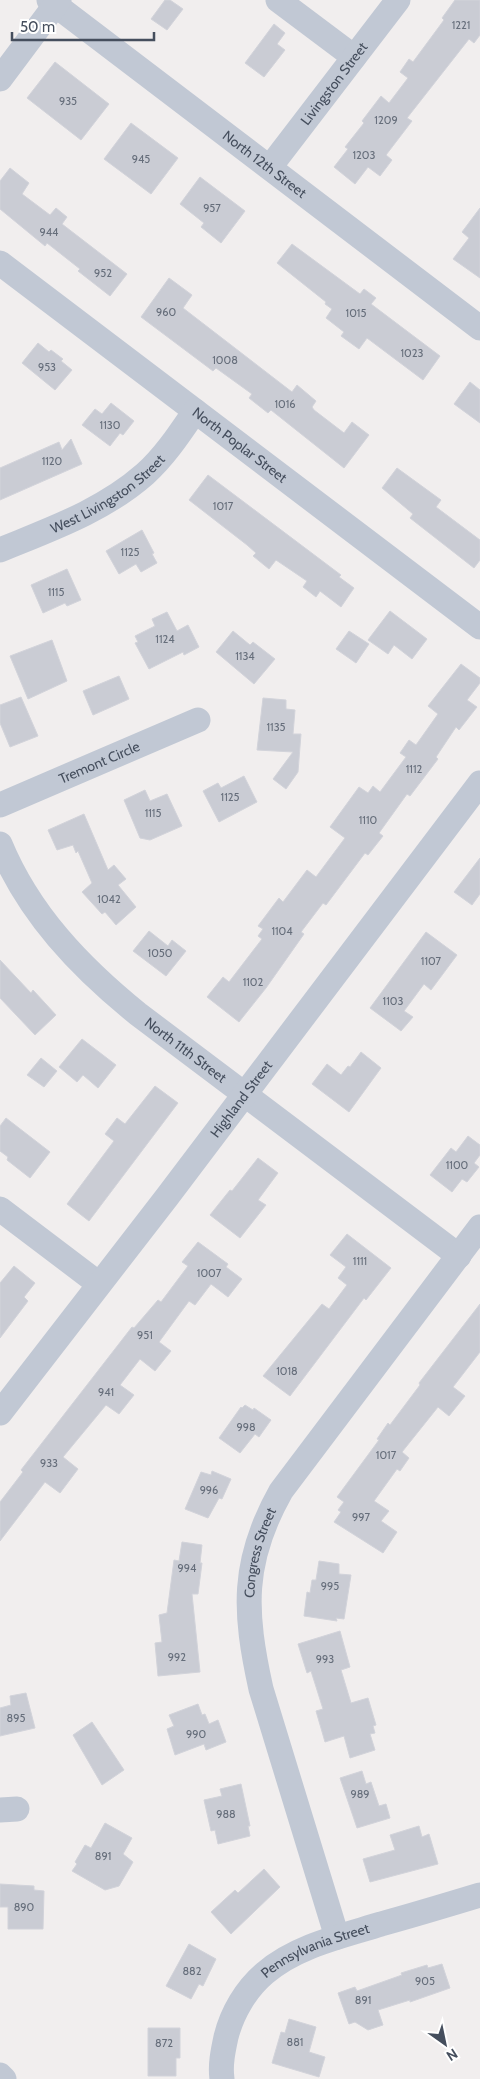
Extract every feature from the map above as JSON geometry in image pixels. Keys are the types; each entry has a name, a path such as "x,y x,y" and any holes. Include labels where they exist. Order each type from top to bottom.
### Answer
{"street":[{"path":"278,0 354,57"},
{"name":"Livingston Street","path":"270,167 398,0"},
{"path":"0,79 55,2"},
{"name":"North 12th Street","path":"55,2 480,328"},
{"name":"North Poplar Street","path":"0,263 480,627"},
{"name":"West Livingston Street","path":"0,550 87,513 118,495 145,473 170,448 196,411"},
{"name":"Tremont Circle","path":"0,805 198,720"},
{"name":"Highland Street","path":"0,1413 244,1095 480,782"},
{"name":"North 11th Street","path":"0,844 24,892 48,927 69,952 109,990 244,1095 459,1256"},
{"path":"0,1209 99,1284"},
{"name":"Congress Street","path":"337,1937 261,1689 250,1623 249,1578 256,1545 268,1514 281,1491 480,1227"},
{"name":"Pennsylvania Street","path":"222,2079 222,2052 229,2026 240,2002 266,1972 293,1955 337,1937 480,1895"},
{"path":"0,2075 4,2079"}],"building":[{"path":"165,0 170,0 183,9 167,30 151,19"},
{"path":"455,0 480,0 480,35 474,43 469,39 407,118 412,121 386,155 392,160 380,176 368,167 355,184 334,167 348,149 345,147 364,123 362,121 381,96 389,103 408,78 400,72 409,59 413,62 444,20 442,18"},
{"path":"274,24 285,33 277,44 285,50 264,77 245,63"},
{"path":"55,62 109,104 81,140 27,98"},
{"path":"131,123 178,158 151,194 104,159"},
{"path":"10,168 29,183 22,194 50,215 56,208 67,217 62,224 127,274 110,296 78,271 80,269 47,243 45,246 0,209 0,181"},
{"path":"200,177 245,211 221,243 201,227 204,223 180,204"},
{"path":"480,208 480,278 453,259 469,238 462,232"},
{"path":"292,244 360,294 364,289 376,298 371,304 440,356 423,380 367,338 359,349 341,336 344,332 326,318 332,309 325,304 326,302 277,263"},
{"path":"169,278 192,295 183,308 292,392 297,385 316,401 312,407 314,410 344,433 352,422 369,435 344,468 271,410 268,413 249,398 252,394 216,368 213,371 141,317"},
{"path":"38,343 49,352 51,350 63,359 61,361 72,370 55,390 22,363"},
{"path":"470,382 480,390 480,423 454,404"},
{"path":"111,403 134,421 123,435 120,433 110,446 82,425 95,409 102,414"},
{"path":"71,439 82,464 0,500 0,468 59,442 62,450"},
{"path":"397,468 441,500 436,507 480,540 480,560 474,568 410,518 413,514 382,488"},
{"path":"208,475 341,575 339,577 354,588 341,607 320,591 316,597 303,587 307,581 276,560 269,569 253,556 256,553 247,545 189,500"},
{"path":"142,530 157,563 141,572 136,564 119,574 106,551"},
{"path":"67,569 81,600 67,606 65,603 43,613 31,585"},
{"path":"390,611 427,639 412,659 394,645 388,654 368,640"},
{"path":"167,612 177,631 188,625 199,647 184,655 183,652 149,669 135,643 138,642 135,636 155,626 152,619"},
{"path":"233,631 250,645 253,642 275,659 254,684 216,652"},
{"path":"349,631 369,644 356,663 336,649"},
{"path":"52,640 67,681 28,699 10,656"},
{"path":"461,664 480,678 480,683 467,700 477,707 459,730 456,727 436,757 438,759 410,796 407,794 379,833 383,836 368,855 365,853 326,905 323,903 301,932 304,934 266,988 239,1022 207,997 223,977 229,982 262,939 258,936 263,929 258,926 279,898 283,902 307,870 316,877 345,838 330,827 359,787 368,793 373,786 380,792 406,757 400,753 409,740 416,745 438,714 428,706"},
{"path":"119,676 129,699 93,715 83,691"},
{"path":"21,697 38,736 10,747 0,723 0,705"},
{"path":"263,698 286,700 286,709 295,710 293,734 301,734 298,772 286,789 273,779 293,752 257,750"},
{"path":"244,776 257,802 219,822 203,791 218,783 221,788"},
{"path":"145,790 150,801 167,794 182,826 150,840 140,838 124,800"},
{"path":"84,814 108,870 114,865 126,879 118,885 136,907 116,925 105,912 102,914 82,892 92,883 78,851 76,853 73,845 57,850 48,830"},
{"path":"480,858 480,894 472,905 454,892"},
{"path":"149,931 168,946 172,940 186,951 166,976 133,951"},
{"path":"426,932 457,955 431,990 424,984 404,1011 413,1017 401,1031 370,1008"},
{"path":"0,960 31,993 33,990 56,1015 35,1035 0,998"},
{"path":"82,1039 116,1065 98,1088 83,1075 77,1082 59,1067"},
{"path":"361,1052 381,1068 349,1112 312,1084 327,1064 341,1075 348,1066 350,1067"},
{"path":"41,1058 57,1071 44,1087 27,1075"},
{"path":"155,1086 178,1103 89,1221 67,1204 114,1141 105,1134 117,1118 125,1124"},
{"path":"6,1118 50,1152 30,1178 7,1160 8,1157 0,1151 0,1126"},
{"path":"468,1136 480,1145 480,1155 474,1163 479,1167 467,1182 462,1179 452,1192 430,1175 451,1148 456,1152"},
{"path":"258,1158 278,1173 258,1200 266,1205 240,1238 210,1215"},
{"path":"347,1234 391,1268 366,1300 364,1298 290,1396 263,1376 322,1304 329,1309 347,1285 338,1278 346,1267 330,1255"},
{"path":"198,1242 228,1264 226,1267 242,1279 228,1297 211,1284 195,1305 189,1301 159,1342 171,1351 155,1371 140,1359 120,1385 134,1395 119,1414 106,1405 63,1457 78,1469 60,1493 45,1482 0,1541 0,1502 23,1472 21,1470 132,1327 134,1328 158,1300 161,1302 188,1266 182,1262"},
{"path":"14,1266 35,1283 24,1297 28,1301 0,1338 0,1283"},
{"path":"480,1304 480,1352 453,1387 465,1396 449,1416 438,1407 402,1452 409,1458 400,1471 397,1469 374,1501 389,1511 381,1521 397,1532 383,1553 334,1522 341,1512 338,1510 344,1502 337,1497 379,1440 377,1439 388,1423 390,1425 420,1385 419,1383"},
{"path":"245,1405 253,1410 254,1408 271,1420 259,1437 255,1434 240,1453 219,1438 241,1407"},
{"path":"212,1471 231,1479 222,1499 219,1498 208,1518 185,1509 201,1472 211,1475"},
{"path":"182,1542 202,1545 198,1594 192,1594 200,1672 158,1676 155,1643 162,1642 159,1615 167,1613 174,1560 179,1561"},
{"path":"319,1561 339,1564 339,1574 351,1575 344,1619 336,1618 337,1621 304,1616 307,1592 310,1593 312,1580 316,1580"},
{"path":"340,1631 350,1667 341,1670 351,1703 368,1698 376,1725 373,1726 375,1733 370,1734 375,1750 350,1758 344,1736 325,1742 316,1711 323,1709 311,1671 307,1673 298,1644"},
{"path":"26,1693 35,1728 0,1736 0,1708 11,1705 10,1696"},
{"path":"198,1704 202,1715 205,1714 209,1724 218,1720 226,1742 206,1750 204,1744 175,1755 167,1729 174,1726 169,1715"},
{"path":"92,1722 124,1770 102,1785 73,1735"},
{"path":"362,1771 366,1784 371,1782 379,1806 386,1804 390,1818 357,1828 340,1778"},
{"path":"241,1784 250,1826 248,1826 250,1836 218,1844 215,1830 211,1831 204,1800 222,1796 220,1789"},
{"path":"105,1823 132,1838 123,1854 133,1862 119,1886 105,1890 72,1871 85,1845 91,1848"},
{"path":"419,1826 422,1837 429,1834 438,1864 370,1882 363,1859 395,1850 390,1835"},
{"path":"264,1869 280,1887 231,1934 211,1912 235,1890 238,1893"},
{"path":"0,1884 34,1886 34,1890 44,1891 43,1929 8,1929 8,1907 0,1907"},
{"path":"189,1944 216,1959 203,1986 199,1984 191,1999 166,1986"},
{"path":"442,1964 450,1988 410,2002 410,2000 378,2010 383,2025 368,2030 355,2022 349,2024 338,1993 355,1987 357,1991 402,1975 401,1973 427,1965 428,1968"},
{"path":"289,2019 316,2027 309,2052 325,2057 319,2077 272,2063 281,2032 285,2033"},
{"path":"148,2028 180,2028 180,2058 176,2058 176,2076 148,2076"}]}
